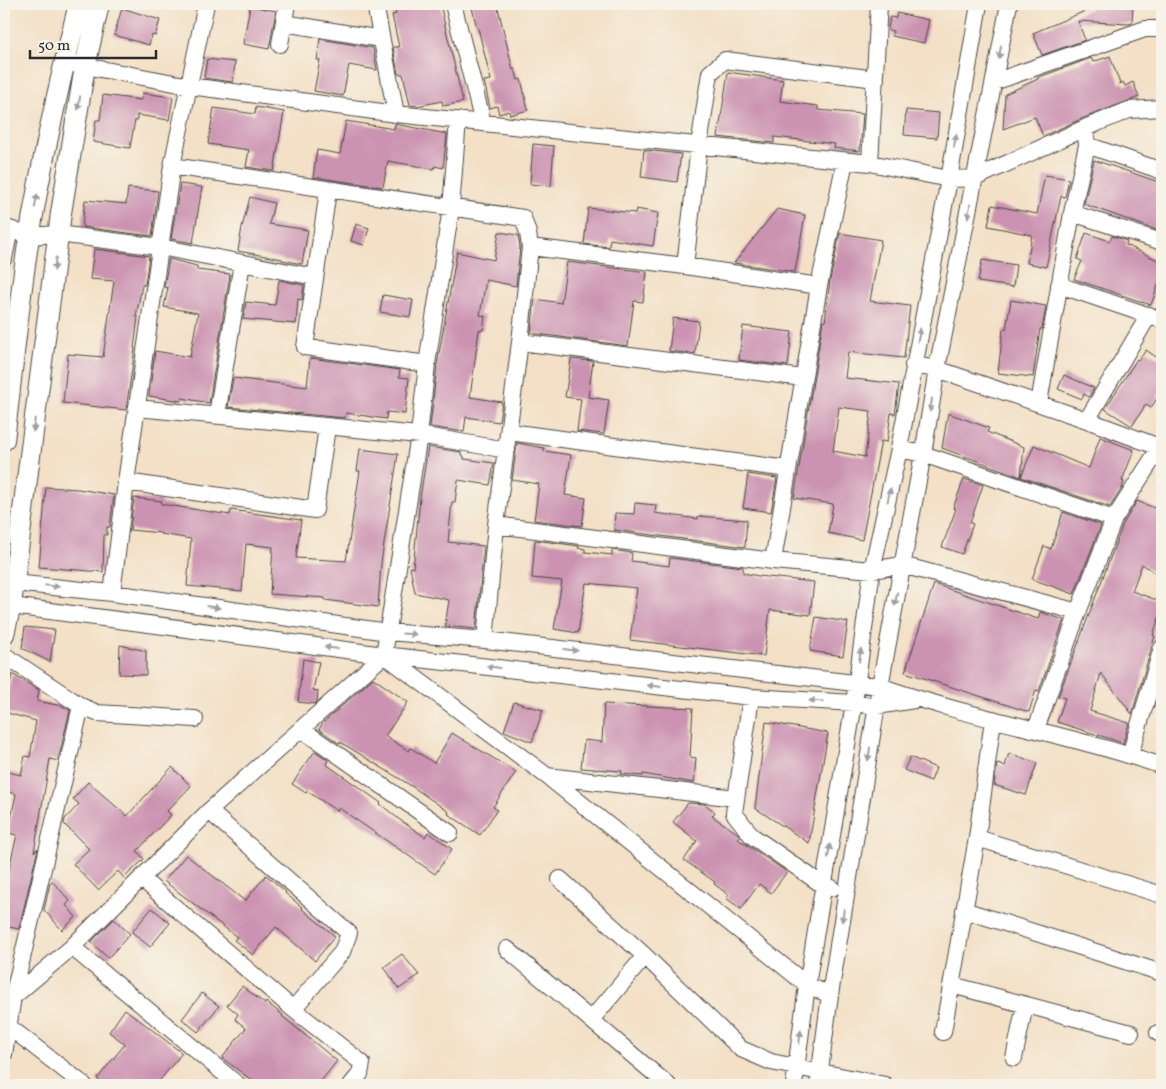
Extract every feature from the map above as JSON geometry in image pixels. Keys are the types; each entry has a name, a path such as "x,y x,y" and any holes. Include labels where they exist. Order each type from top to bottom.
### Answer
{"street":[{"path":"4,440 29,236 64,62 79,4"},
{"path":"4,634 9,582 58,234 85,66 99,4"},
{"path":"112,593 136,408 172,166 206,4"},
{"path":"280,44 286,4"},
{"path":"375,4 396,114"},
{"path":"453,4 483,123"},
{"path":"870,164 879,4"},
{"path":"794,1085 807,986 854,703 872,570 899,449 979,4"},
{"path":"819,1079 830,995 880,686 937,369 1009,4"},
{"path":"284,23 381,39"},
{"path":"994,82 1145,29 1162,29"},
{"path":"685,266 699,146 710,73 725,60 876,79"},
{"path":"64,62 190,86 396,114 845,160 949,179 975,178 1084,128 1129,110 1162,108"},
{"path":"13,997 72,947 209,811 384,655 419,435 427,364 451,208 458,120"},
{"path":"1039,403 1072,213 1087,145 1084,128"},
{"path":"1087,145 1162,171"},
{"path":"773,561 819,286 845,160"},
{"path":"172,166 523,218 530,247 507,450 496,526 485,640"},
{"path":"328,190 305,347 427,364"},
{"path":"1072,213 1162,242"},
{"path":"4,258 7,228 29,236 58,234 160,247 315,277"},
{"path":"530,247 685,266 819,286"},
{"path":"217,415 242,263"},
{"path":"1059,285 1156,318 1087,420"},
{"path":"520,342 803,378"},
{"path":"913,365 937,369 1161,445 1114,519 1036,729"},
{"path":"136,408 419,435 507,450"},
{"path":"126,482 315,510 327,427"},
{"path":"509,432 788,469"},
{"path":"899,449 923,454 1114,519"},
{"path":"496,526 773,561 872,570 902,565 1078,612"},
{"path":"9,582 112,593 388,632 485,640 880,686 916,699 1036,729 1130,755 1162,766"},
{"path":"7,605 384,655 751,697 877,706 916,699"},
{"path":"4,655 81,706 97,712 113,715 195,720"},
{"path":"384,655 547,776 807,986 830,995"},
{"path":"1130,755 1161,655"},
{"path":"751,697 734,813 752,836 824,886 847,891"},
{"path":"4,1054 7,1020 81,706"},
{"path":"943,1032 977,838 992,719"},
{"path":"300,729 450,833"},
{"path":"547,776 736,798"},
{"path":"209,811 349,933 342,952 293,1009"},
{"path":"977,838 1162,895"},
{"path":"142,879 293,1009 362,1063 360,1074 351,1085"},
{"path":"560,880 645,956 741,1049 771,1062 796,1068 819,1079 885,1085"},
{"path":"964,910 1162,973"},
{"path":"72,947 238,1085"},
{"path":"507,949 668,1085"},
{"path":"591,1020 645,956"},
{"path":"952,985 1131,1033"},
{"path":"1014,1058 1025,1005"},
{"path":"7,1020 84,1085"}],"building":[{"path":"394,4 440,4 463,102 443,106 442,101 418,106 410,105 403,74 398,74 393,47 399,47 392,15 396,14"},
{"path":"471,4 497,4 513,70 515,69 518,80 521,79 528,110 510,115 509,111 499,114 497,106 490,108 484,81 491,80"},
{"path":"1102,4 1133,4 1132,23 1078,21 1085,40 1042,55 1033,33"},
{"path":"250,6 276,11 269,49 243,44"},
{"path":"122,8 160,20 155,36 152,35 149,45 114,35"},
{"path":"897,13 929,20 924,43 892,36 893,31 888,30 890,17 896,18"},
{"path":"320,39 373,48 377,70 349,65 343,96 314,91 320,60 317,60"},
{"path":"1110,56 1120,84 1123,82 1125,86 1133,82 1139,97 1043,136 1035,117 1003,129 1005,94 1037,78 1091,58 1093,62"},
{"path":"207,59 235,62 233,82 204,78"},
{"path":"728,72 783,80 780,101 818,106 818,110 863,114 860,151 834,148 835,144 774,137 774,143 718,137"},
{"path":"142,93 173,97 169,120 137,115 130,148 93,142 96,120 100,120 103,95 141,100"},
{"path":"256,107 284,112 274,171 246,167 249,150 208,144 214,108 255,114"},
{"path":"906,110 939,113 937,138 904,135"},
{"path":"346,121 394,129 395,124 447,134 443,168 435,166 434,169 388,161 383,187 313,177 317,150 340,154"},
{"path":"533,144 554,146 551,186 530,184"},
{"path":"644,150 681,154 677,182 641,177"},
{"path":"1094,160 1162,183 1162,232 1084,204"},
{"path":"1045,175 1069,179 1065,197 1061,196 1046,267 1027,263 1032,235 988,226 992,205 1037,214"},
{"path":"180,184 202,187 193,243 171,239"},
{"path":"128,188 158,191 152,236 82,227 85,200 126,204"},
{"path":"250,197 274,203 269,224 308,230 302,264 238,251"},
{"path":"588,208 635,213 636,209 658,213 653,246 610,239 609,247 584,244"},
{"path":"777,209 805,215 795,272 734,263"},
{"path":"356,224 369,228 364,245 351,241"},
{"path":"499,232 518,235 520,247 516,286 486,280 480,315 485,316 483,330 479,330 470,397 502,402 499,422 466,417 464,432 430,427 437,365 457,252 494,260"},
{"path":"840,233 881,240 870,301 910,306 904,358 848,352 845,378 899,384 895,414 891,413 887,442 881,441 862,540 828,533 833,504 794,498 823,321 825,322 830,280","holes":["839,407 871,411 865,457 833,451"]},
{"path":"1086,233 1110,241 1112,236 1127,241 1126,245 1162,262 1162,274 1151,305 1074,279 1082,261 1077,259"},
{"path":"94,249 149,256 145,285 142,285 136,317 138,317 135,348 126,410 63,403 68,354 103,357 114,281 90,279"},
{"path":"169,259 197,266 197,270 230,274 209,403 182,398 181,401 149,396 155,351 190,357 198,313 164,307 168,288 164,287"},
{"path":"982,260 1016,265 1013,287 978,282"},
{"path":"567,262 647,272 643,302 634,301 628,346 531,333 535,299 561,303"},
{"path":"279,280 304,285 302,300 298,299 296,324 243,319 246,302 275,305"},
{"path":"383,295 413,300 410,317 380,312"},
{"path":"1011,300 1046,306 1042,329 1040,329 1033,377 998,373 1003,329 1006,329"},
{"path":"673,318 699,321 695,354 669,351"},
{"path":"743,326 792,332 788,366 739,360"},
{"path":"1146,350 1162,361 1162,390 1151,408 1146,404 1132,426 1105,409 1137,359 1139,360"},
{"path":"310,358 400,370 399,377 409,378 405,414 387,412 386,419 346,413 345,418 228,407 233,378 307,387"},
{"path":"571,359 593,361 588,397 609,400 604,434 577,431 581,399 565,397"},
{"path":"1064,375 1094,388 1089,397 1084,394 1082,399 1058,389"},
{"path":"948,413 989,428 987,432 1024,447 1021,477 942,448"},
{"path":"1100,437 1134,450 1122,481 1124,482 1122,488 1110,507 1021,477 1034,445 1089,468"},
{"path":"517,443 544,448 544,451 571,455 565,495 586,498 582,526 534,520 539,484 512,480"},
{"path":"428,447 461,452 464,459 494,463 490,485 458,480 455,502 452,502 448,542 484,546 476,629 445,626 449,600 415,593 410,567 413,568 420,498"},
{"path":"360,449 398,454 381,563 378,607 325,600 325,598 270,594 273,547 246,544 242,591 187,586 191,539 161,533 130,530 134,498 162,501 161,504 230,515 231,510 301,520 296,558 346,561 360,471 357,471"},
{"path":"748,474 777,478 771,512 743,508"},
{"path":"964,479 983,485 970,523 973,524 962,554 942,547 956,509 953,508"},
{"path":"46,487 78,489 114,495 110,527 107,527 107,535 104,535 103,572 39,567"},
{"path":"1137,501 1162,511 1162,577 1142,564 1132,591 1162,602 1162,610 1153,635 1155,636 1132,714 1101,673 1090,711 1129,723 1123,743 1057,722 1065,698 1058,697 1123,524"},
{"path":"635,503 656,505 655,513 698,519 698,516 747,520 745,547 614,530 615,513 634,514"},
{"path":"1063,512 1101,525 1074,594 1032,579 1044,546 1051,549"},
{"path":"535,540 579,546 578,548 585,549 585,552 612,555 612,550 632,553 631,561 669,566 670,558 743,567 743,573 759,576 814,582 810,615 770,610 764,656 630,640 637,588 586,583 578,633 554,629 562,581 532,578"},
{"path":"934,584 1038,619 1040,612 1064,620 1039,691 1036,690 1029,712 905,672"},
{"path":"816,617 848,622 843,656 810,651"},
{"path":"25,627 55,630 50,662 22,648"},
{"path":"120,645 146,651 146,675 119,674"},
{"path":"303,659 319,662 313,690 318,691 315,704 298,702"},
{"path":"12,674 39,690 37,701 62,706 70,710 58,761 50,759 34,852 38,848 19,929 4,926 4,889 17,835 8,833 16,794 4,791 4,771 21,775 25,756 30,757 36,721 4,712"},
{"path":"373,678 408,702 385,736 409,751 411,748 434,763 452,733 516,772 493,807 497,810 480,835 448,814 449,812 413,787 340,742 340,744 319,729 323,723"},
{"path":"1162,682 1162,709 1155,707"},
{"path":"514,702 543,710 532,742 504,731"},
{"path":"604,704 693,708 690,757 696,758 694,783 643,774 643,776 621,774 622,771 581,768 584,740 602,742"},
{"path":"766,722 828,733 809,843 755,808"},
{"path":"315,751 328,760 326,764 381,803 400,820 425,837 428,832 452,849 435,874 339,808 337,811 307,791 306,793 292,784"},
{"path":"1009,753 1037,763 1026,795 994,785 997,764 1005,766"},
{"path":"910,757 936,768 931,781 904,770"},
{"path":"172,767 191,786 167,811 171,815 137,851 144,859 124,878 118,871 98,890 73,864 89,849 64,824 65,819 79,804 73,799 88,782 127,816"},
{"path":"688,803 705,804 715,812 712,816 740,836 738,839 787,872 771,893 759,884 741,909 726,898 729,895 714,884 715,882 684,860 697,841 673,822"},
{"path":"186,855 245,901 266,875 302,909 335,936 315,961 276,927 253,955 234,940 237,937 164,881"},
{"path":"52,881 70,901 66,905 76,917 62,930 44,910"},
{"path":"152,908 170,923 150,947 132,932"},
{"path":"114,919 130,934 108,958 91,942"},
{"path":"402,954 419,975 399,989 384,967"},
{"path":"242,986 283,1015 337,1061 318,1085 258,1085 222,1058 246,1028 235,1019 238,1014 227,1005"},
{"path":"202,993 219,1006 198,1032 182,1019"},
{"path":"125,1009 182,1053 156,1085 105,1085 97,1079 125,1044 109,1032"}]}
